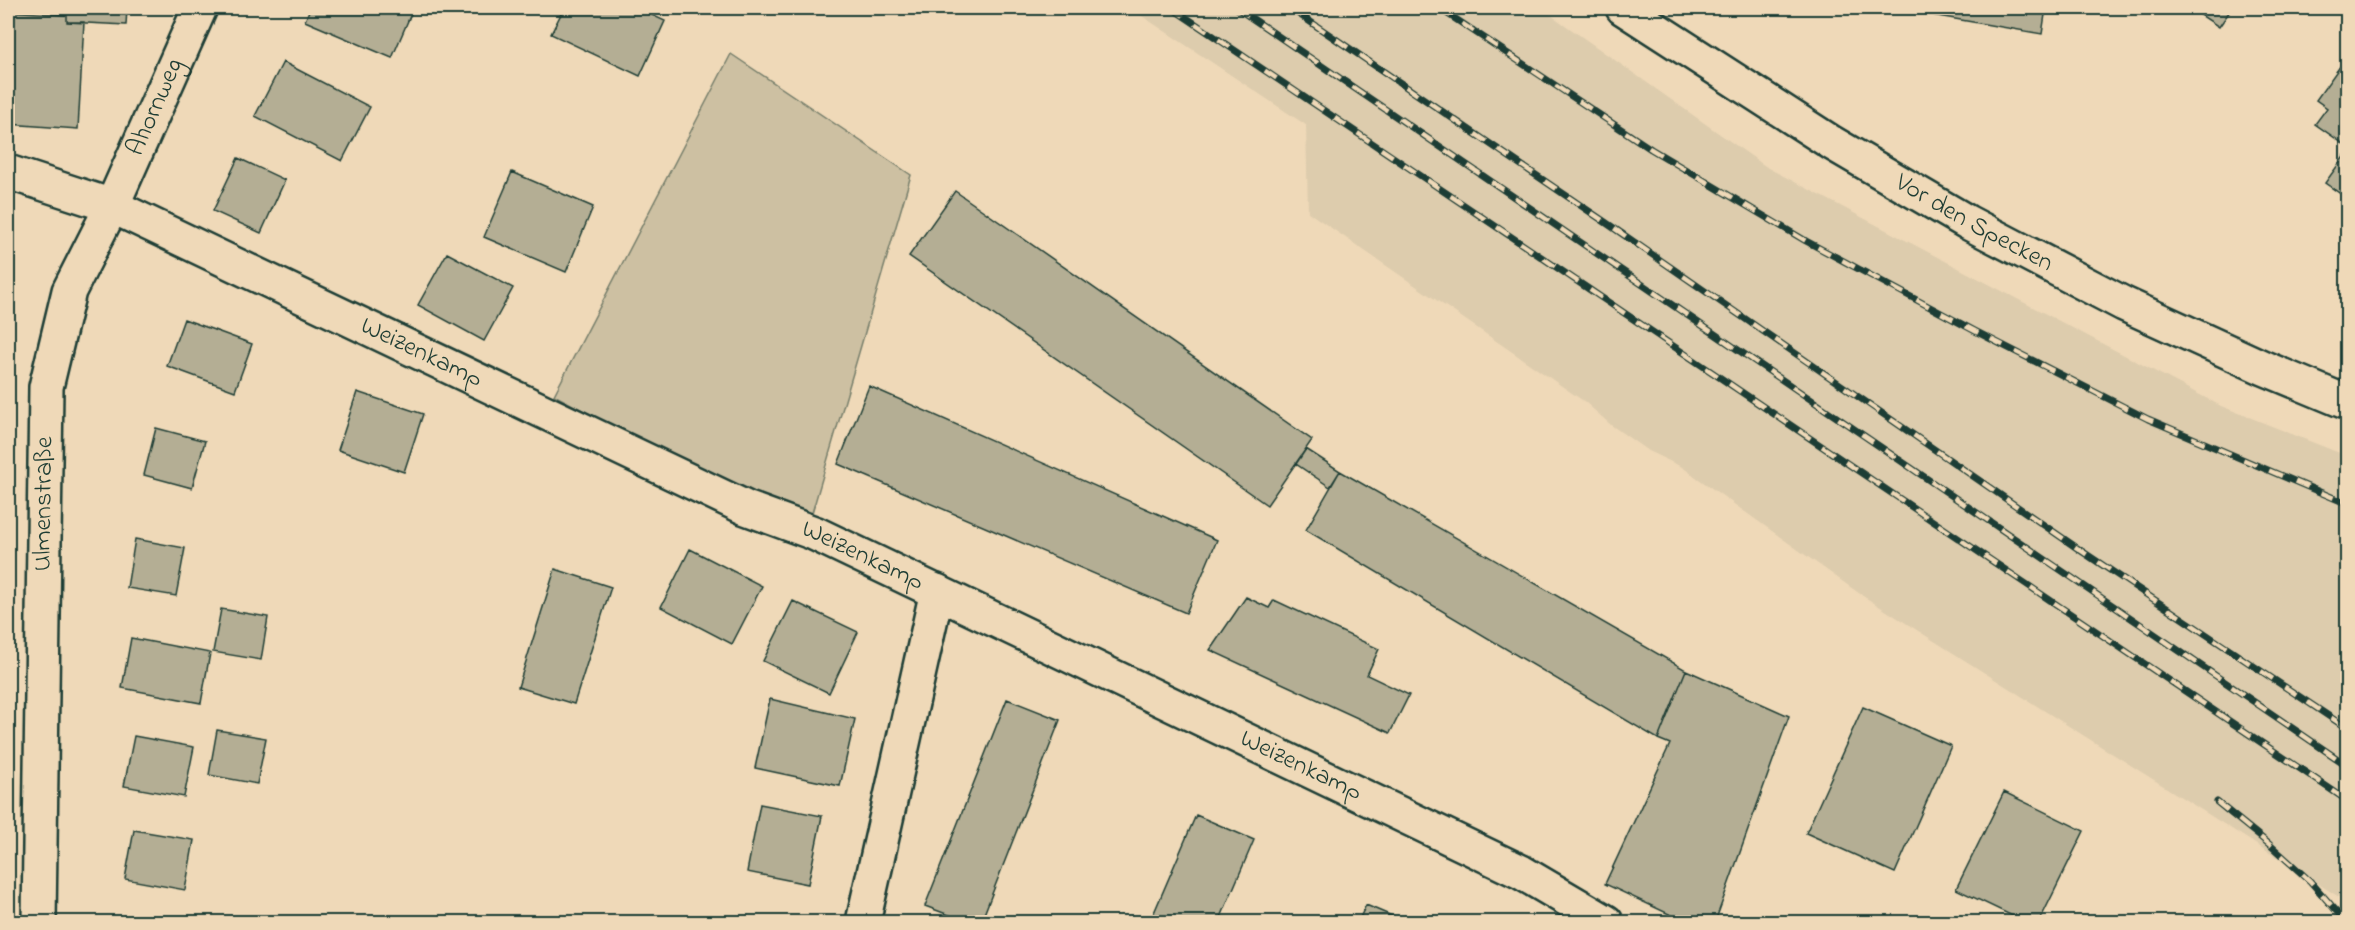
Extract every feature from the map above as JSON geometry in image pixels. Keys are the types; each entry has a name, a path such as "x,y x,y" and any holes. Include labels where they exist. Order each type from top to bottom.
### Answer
{"street":[{"name":"Ahornweg","path":"112,206 200,8"},
{"name":"Vor den Specken","path":"1623,8 1832,143 1967,222 2133,308 2264,368 2348,403"},
{"path":"8,172 112,206"},
{"name":"Weizenkamp","path":"112,206 746,508 814,533 937,591 1521,872 1606,922"},
{"name":"Ulmenstraße","path":"39,922 46,387 69,291 112,206"},
{"path":"863,922 937,591"}],"shaded area":[{"path":"1118,8 1541,8 1768,168 2221,406 2347,456 2347,902 1863,596 1682,467 1648,451 1611,425 1585,402 1308,212 1306,125 1133,10"},
{"path":"731,54 911,175 807,530 554,395"}],"building":[{"path":"53,8 127,8 126,25 67,22 67,15 52,14"},
{"path":"310,8 413,9 392,58 305,21"},
{"path":"564,8 637,8 665,21 640,76 551,34"},
{"path":"1891,8 2046,8 2042,34"},
{"path":"2190,8 2232,8 2219,27"},
{"path":"8,11 67,15 67,22 84,22 78,129 8,124"},
{"path":"2348,55 2348,147 2315,124 2327,108 2316,100"},
{"path":"283,62 370,107 342,161 255,116"},
{"path":"2348,151 2348,199 2325,183"},
{"path":"238,158 285,180 261,233 213,211"},
{"path":"512,172 593,207 566,272 484,237"},
{"path":"955,191 1312,440 1267,505 909,256"},
{"path":"447,253 513,288 484,341 418,305"},
{"path":"184,319 252,344 235,391 167,366"},
{"path":"869,386 1217,540 1186,613 838,464"},
{"path":"357,392 423,414 404,472 338,450"},
{"path":"156,428 205,441 192,488 144,475"},
{"path":"1306,449 1340,471 1330,487 1296,464"},
{"path":"1340,471 1686,670 1658,739 1306,530"},
{"path":"135,539 185,548 176,596 127,588"},
{"path":"690,549 762,586 732,644 661,607"},
{"path":"555,569 611,587 574,704 518,687"},
{"path":"1246,597 1269,608 1274,600 1379,649 1367,675 1409,695 1390,733 1210,650"},
{"path":"793,601 858,632 829,693 763,661"},
{"path":"221,609 268,617 261,660 213,652"},
{"path":"131,638 210,653 201,703 122,688"},
{"path":"1686,670 1789,716 1715,922 1686,922 1605,884 1670,744 1658,739"},
{"path":"770,699 855,719 840,786 755,768"},
{"path":"1007,699 1060,720 981,922 968,922 925,906"},
{"path":"1863,707 1951,746 1895,873 1806,833"},
{"path":"217,730 266,738 257,784 209,775"},
{"path":"134,736 194,747 184,797 124,786"},
{"path":"2004,792 2084,831 2039,922 2025,922 1956,889"},
{"path":"760,804 822,816 808,884 747,872"},
{"path":"1196,815 1254,840 1219,922 1150,922"},
{"path":"134,830 194,840 185,890 125,879"},
{"path":"1366,905 1406,922 1358,922"}],"railway":[{"path":"1172,8 2348,801"},
{"path":"1237,8 2348,766"},
{"path":"1290,8 2080,550 2348,729"},
{"path":"1439,8 1651,149 1806,241 1975,331 2148,419 2348,504"},
{"path":"2217,802 2310,881 2346,922"}]}
